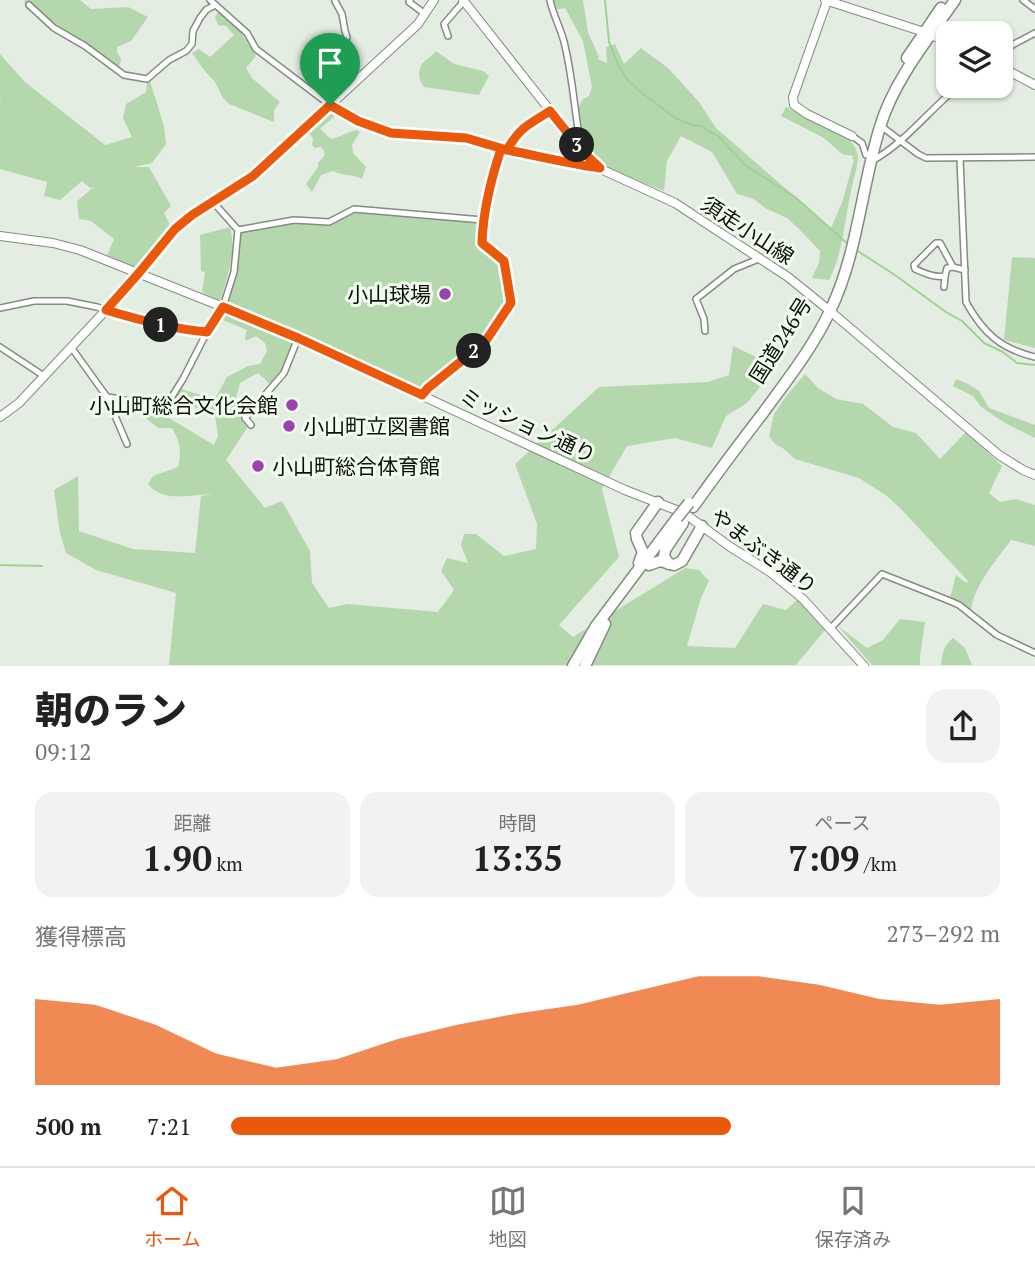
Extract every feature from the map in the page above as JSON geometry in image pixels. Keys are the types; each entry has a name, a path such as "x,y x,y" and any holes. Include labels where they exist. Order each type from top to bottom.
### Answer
{"highway":[{"name":"国道246号","path":"681,521 810,347 846,261 869,159 880,126 894,93 947,0"},
{"name":"国道246号","path":"869,159 872,133 885,94 927,33 955,0"},
{"path":"633,577 643,555 636,536 638,529 658,502"},
{"path":"638,541 648,545 681,521"},
{"path":"669,564 664,557 664,550 681,521"},
{"path":"573,666 681,521"},
{"path":"649,565 660,561 678,564 702,526"},
{"path":"585,666 587,649 596,626 662,537"}],"street":[{"path":"410,0 409,2 425,14"},
{"path":"0,417 19,403 106,310 175,229 253,176 418,24 434,0"},
{"path":"550,0 565,41 582,151"},
{"path":"936,37 826,0 793,97 794,104 807,114 862,143 869,159 886,153 901,141 944,98"},
{"path":"1023,0 1035,9"},
{"path":"335,1 342,14 347,37 344,47 354,82"},
{"path":"448,36 444,24 463,1"},
{"name":"須走小山線","path":"463,1 582,151 600,168 675,203 761,258 827,308 999,455 1035,475"},
{"path":"29,5 54,27 124,75 147,79 192,44 193,31 212,2 247,33 256,49 330,105 358,121 391,133 466,138 504,150 600,168"},
{"path":"1013,45 1035,33"},
{"path":"1013,73 1035,85"},
{"path":"422,395 485,342 511,303 504,261 482,243 491,179 504,150 522,128 550,111"},
{"path":"880,126 922,157 930,159 1035,157"},
{"path":"960,159 966,302 972,313 999,342 1008,348 1035,356"},
{"path":"107,397 159,409 171,398 183,379 223,307 234,272 238,230 213,202"},
{"path":"238,230 295,220 329,222 354,209 484,220"},
{"name":"ミッション通り","path":"0,236 53,243 80,250 223,307 298,338 625,490"},
{"path":"945,276 923,272 915,269 914,265 936,243 940,243 953,267"},
{"path":"705,331 704,319 696,299 734,269 761,258"},
{"path":"944,286 947,268 965,270"},
{"path":"0,308 34,301 66,300 154,324 207,332"},
{"path":"251,425 245,418 284,373 298,338"},
{"path":"0,347 44,376"},
{"path":"71,347 107,397 127,444"},
{"name":"やまぶき通り","path":"625,490 684,513 770,572 803,599 864,666"},
{"path":"831,628 882,574 959,605 997,635 1035,653"}],"green space":[{"path":"80,0 91,9 128,7 148,17 131,41 117,47 121,59 119,67 24,2"},
{"path":"547,0 583,0 588,32 598,59 607,63 606,47 615,44 624,64 641,48 668,68 699,102 716,128 831,228 843,200 853,156 842,154 824,138 781,116 786,107 845,135 855,148 858,158 840,249 829,280 812,278 819,263 820,251 799,229 787,218 765,208 754,199 737,194 712,152 681,136 667,161 664,191 601,166 585,148 577,110 583,99 589,96 592,87 583,41 565,8 553,10"},
{"path":"219,11 240,31 256,56 246,68 252,78 280,102 274,110 274,122 229,104 192,53 199,49 210,57 234,35 226,26 218,25 215,17"},
{"path":"436,51 454,64 483,71 489,76 479,95 424,87 419,76 420,67"},
{"path":"0,54 25,82 105,145 132,137 123,118 126,104 146,92 147,82 150,81 164,126 166,144 152,163 134,167 149,167 171,206 164,213 171,227 137,273 107,256 114,239 91,221 79,219 77,201 94,187 90,188 82,181 60,200 44,196 47,182 0,169"},
{"path":"329,111 335,116 320,129 331,139 357,130 360,132 352,145 353,153 366,167 362,179 333,171 321,175 312,192 306,184 325,155 321,147 315,148 312,145 313,139 308,131"},
{"path":"353,212 478,221 479,243 502,262 507,303 483,341 421,390 228,304 237,272 239,234 242,231 298,223 330,225"},
{"path":"230,227 232,255 220,301 202,292 205,272 201,271 200,235"},
{"path":"1012,257 1035,258 1035,348 1004,340"},
{"path":"227,310 297,340 289,367 270,384 258,373 240,383 235,402 249,425 226,460 265,508 282,501 310,551 312,583 329,608 347,604 438,612 454,590 441,571 447,558 468,563 461,545 464,534 476,534 504,556 536,549 537,524 515,464 599,387 708,382 729,375 733,346 771,364 764,382 747,403 726,416 712,448 675,438 627,446 602,489 619,557 559,625 573,637 685,568 699,570 709,581 701,598 687,646 735,648 763,604 786,610 798,599 825,630 796,665 169,665 176,593 96,570 66,553 60,533 54,490 78,476 79,531 133,549 195,553 201,496 214,494 170,496 148,484 153,476 178,467 180,447 172,428 158,428 141,414 140,407 154,409 214,445 218,436 215,415 171,398 177,388 215,399 227,377 248,366 260,364 267,351 265,343 256,336 246,341 247,330 223,320"},
{"path":"805,374 818,388 836,399 863,404 893,427 916,433 940,459 966,432 1002,466 989,493 1000,502 1016,499 1035,505 1035,546 1011,540 981,582 971,610 950,598 956,575 966,583 968,581 887,496 859,478 795,459 769,436 774,414"},
{"path":"956,379 979,391 989,408 1035,425 1035,438 981,407 973,396 953,386"},
{"path":"900,619 925,622 920,665 872,665 838,626 867,648 883,640"},
{"path":"953,638 965,648 972,665 941,665 944,650"}],"waterway":[{"path":"605,0 609,42 625,77 675,118 700,126 718,136 746,166 795,197 849,245"},
{"path":"856,250 962,321 984,343 1003,352 1017,363 1035,365"},
{"path":"0,565 42,566"}],"place":[{"name":"小山球場","path":"445,294"},
{"name":"小山町総合文化会館","path":"292,405"},
{"name":"小山町立図書館","path":"289,426"},
{"name":"小山町総合体育館","path":"258,466"}],"route":[{"path":"330,105 358,121 391,133 466,138 507,150 522,128 550,111 582,151 600,168 501,149 491,179 482,243 504,261 511,303 485,342 422,395 223,307 207,332 154,324 106,310 175,229 253,176 330,105"}]}
